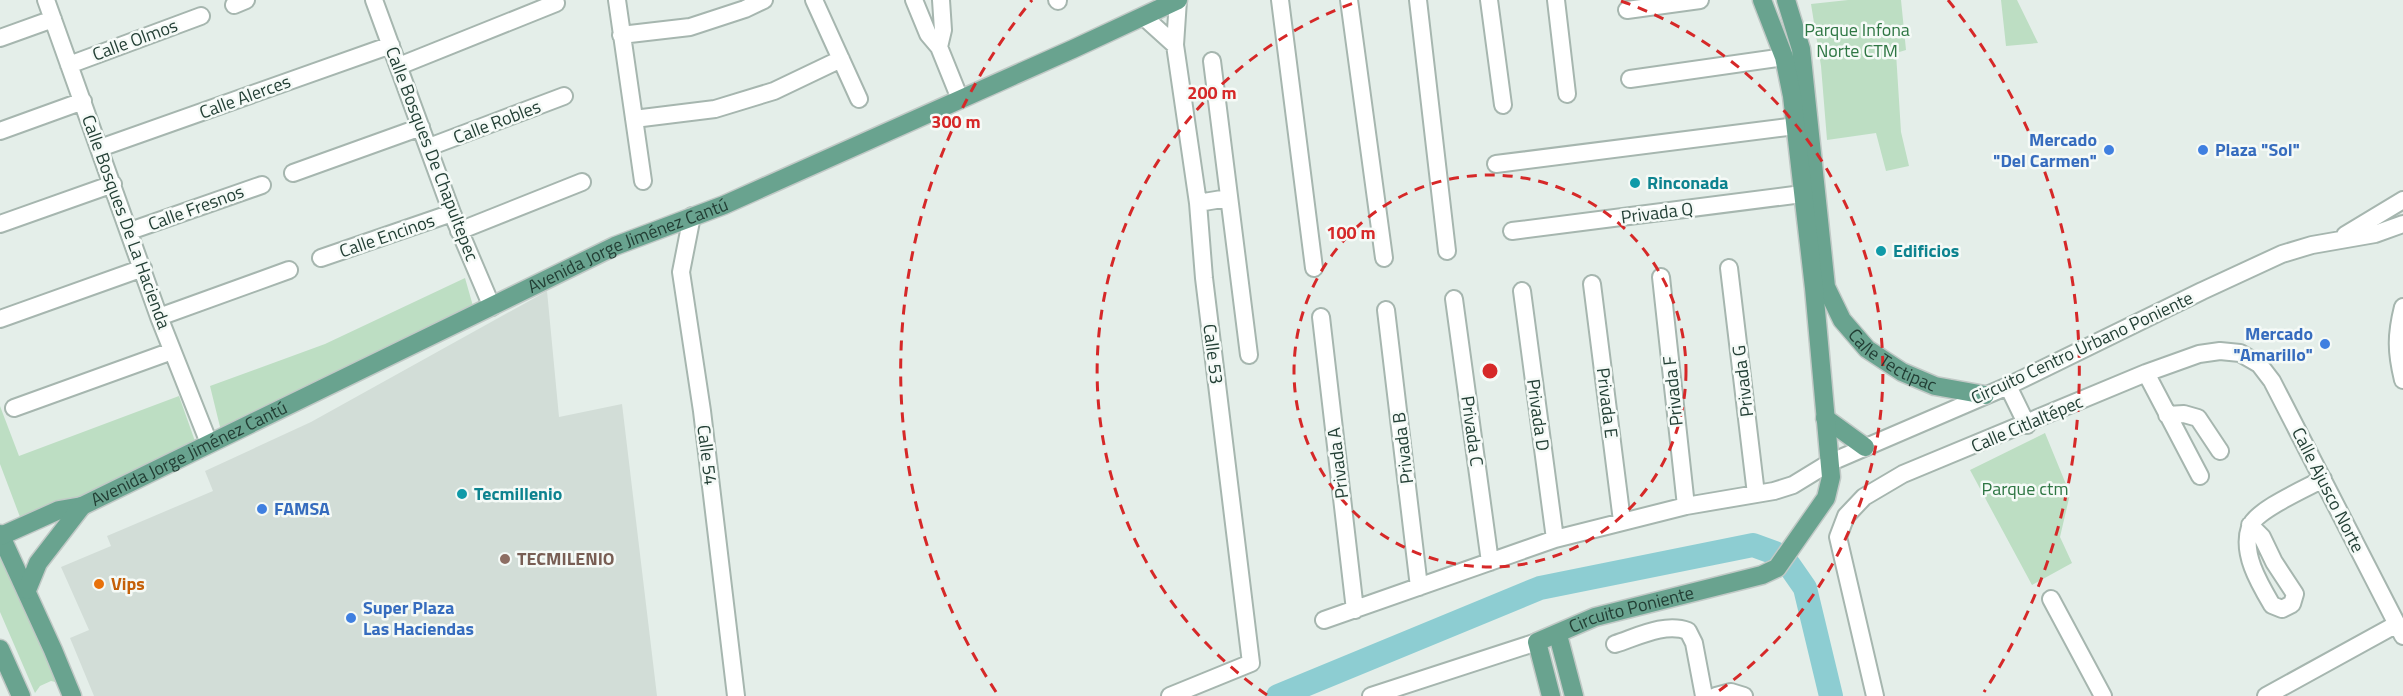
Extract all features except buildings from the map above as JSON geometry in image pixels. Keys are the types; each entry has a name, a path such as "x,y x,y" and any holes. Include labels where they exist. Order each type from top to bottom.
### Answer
{"main road":[{"name":"Avenida Jorge Jiménez Cantú","path":"0,535 59,510 82,506 615,246 733,201 1178,0"},
{"name":"Circuito Poniente","path":"1537,642 1558,635 1595,617 1762,575 1777,568 1826,498 1831,477 1814,288 1796,126 1784,57 1762,0"},
{"name":"Calle Tectipac","path":"1786,0 1801,49 1826,287 1842,320 1867,349 1893,366 1935,386 1985,394"},
{"path":"1825,418 1865,447"},
{"name":"Avenida Jorge Jiménez Cantú","path":"27,590 38,563 82,506"},
{"path":"0,535 27,590 72,696"},
{"path":"1558,635 1574,696"},
{"path":"1537,642 1551,696"},
{"path":"1,653 21,696"}],"street":[{"name":"Calle Bosques De La Hacienda","path":"46,0 159,317 209,443"},
{"name":"Calle Bosques De Chapultepec","path":"374,0 452,213 492,307"},
{"path":"617,0 643,181"},
{"path":"621,35 690,27 745,9 764,0"},
{"path":"814,0 859,99"},
{"path":"914,0 928,34 939,46 960,99"},
{"path":"939,46 943,30 941,0"},
{"name":"Calle 53","path":"1170,696 1251,663 1204,278 1198,202 1175,45 1178,0"},
{"path":"1280,0 1314,268"},
{"path":"1349,0 1384,258"},
{"path":"1418,0 1447,251"},
{"path":"1489,0 1503,105"},
{"path":"1556,0 1567,94"},
{"path":"1627,10 1700,0"},
{"path":"399,66 556,3"},
{"name":"Calle Olmos","path":"69,65 201,16"},
{"path":"1144,17 1175,45"},
{"path":"0,38 53,19"},
{"name":"Calle Alerces","path":"100,148 391,45"},
{"path":"1630,79 1784,57"},
{"path":"634,119 715,110 774,91 841,59"},
{"path":"1212,61 1249,355"},
{"name":"Calle Robles","path":"429,147 564,96"},
{"path":"0,131 83,101"},
{"path":"1496,164 1796,126"},
{"path":"292,173 421,127"},
{"path":"459,231 582,182"},
{"path":"0,225 113,184"},
{"name":"Calle Fresnos","path":"130,231 262,185"},
{"name":"Privada Q","path":"1512,231 1802,194"},
{"path":"1198,202 1228,198"},
{"path":"2337,240 2403,200"},
{"name":"Calle Encinos","path":"321,258 452,213"},
{"name":"Calle 54","path":"692,216 681,272 702,411 736,696"},
{"path":"2337,240 2375,234 2403,224"},
{"name":"Circuito Centro Urbano Poniente","path":"1324,620 1555,539 1686,506 1774,491 1793,484 1829,463 2008,386 2282,254 2337,240"},
{"path":"0,319 143,268"},
{"name":"Privada G","path":"1729,268 1756,494"},
{"path":"159,317 289,270"},
{"name":"Privada F","path":"1661,277 1686,506"},
{"name":"Privada E","path":"1592,284 1622,521"},
{"name":"Privada D","path":"1522,291 1555,539"},
{"name":"Privada C","path":"1454,299 1490,562"},
{"path":"2403,307 2396,332 2397,356 2403,380"},
{"name":"Privada B","path":"1386,310 1419,587"},
{"name":"Privada A","path":"1321,317 1355,610"},
{"path":"14,408 172,351"},
{"name":"Calle Citlaltépec","path":"1875,696 1838,537 1846,516 1864,497 1903,474 2146,373 2199,354 2220,351 2240,353"},
{"name":"Calle Ajusco Norte","path":"2240,353 2259,364 2272,381 2400,630"},
{"path":"2146,373 2200,476"},
{"path":"2008,386 2026,424"},
{"path":"2168,415 2184,414 2198,418 2220,451"},
{"path":"2250,525 2261,513 2323,479"},
{"path":"2051,599 2103,696"},
{"path":"1615,644 1657,630 1680,628 1688,631 1694,643 1704,696"},
{"path":"2266,696 2400,630"},
{"name":"Circuito Poniente","path":"1371,696 1537,642"},
{"path":"1716,696 1731,692 1744,695"}],"shaded area":[{"path":"547,291 559,417 622,404 657,696 94,696 70,638 89,630 61,567 111,546 107,536 213,491 205,471 311,422"}],"green space":[{"name":"Parque Infona Norte CTM","path":"1848,0 1901,0 1906,50 1896,53 1901,132 1909,166 1886,171 1876,133 1827,140 1821,66 1811,4"},
{"path":"2001,0 2017,0 2038,43 2006,46"},
{"path":"465,278 475,313 222,435 210,386 325,344"},
{"path":"179,396 196,444 23,525 0,464 0,406 19,456"},
{"name":"Parque ctm","path":"2045,433 2070,494 2060,537 2072,563 2032,585 1970,470"},
{"path":"0,551 60,683 51,681 40,686 35,693 0,612"}],"waterway":[{"path":"1278,696 1540,588 1753,545 1775,553"},
{"path":"1789,565 1805,588 1831,696"}],"place":[{"name":"Mercado \"Del Carmen\"","path":"2109,150"},
{"name":"Plaza \"Sol\"","path":"2203,150"},
{"name":"Rinconada","path":"1635,183"},
{"name":"Edificios","path":"1881,251"},
{"name":"Mercado \"Amarillo\"","path":"2325,344"},
{"name":"Tecmillenio","path":"462,494"},
{"name":"FAMSA","path":"262,509"},
{"name":"TECMILENIO","path":"505,559"},
{"name":"Vips","path":"99,584"},
{"name":"Super Plaza Las Haciendas","path":"351,618"}]}
